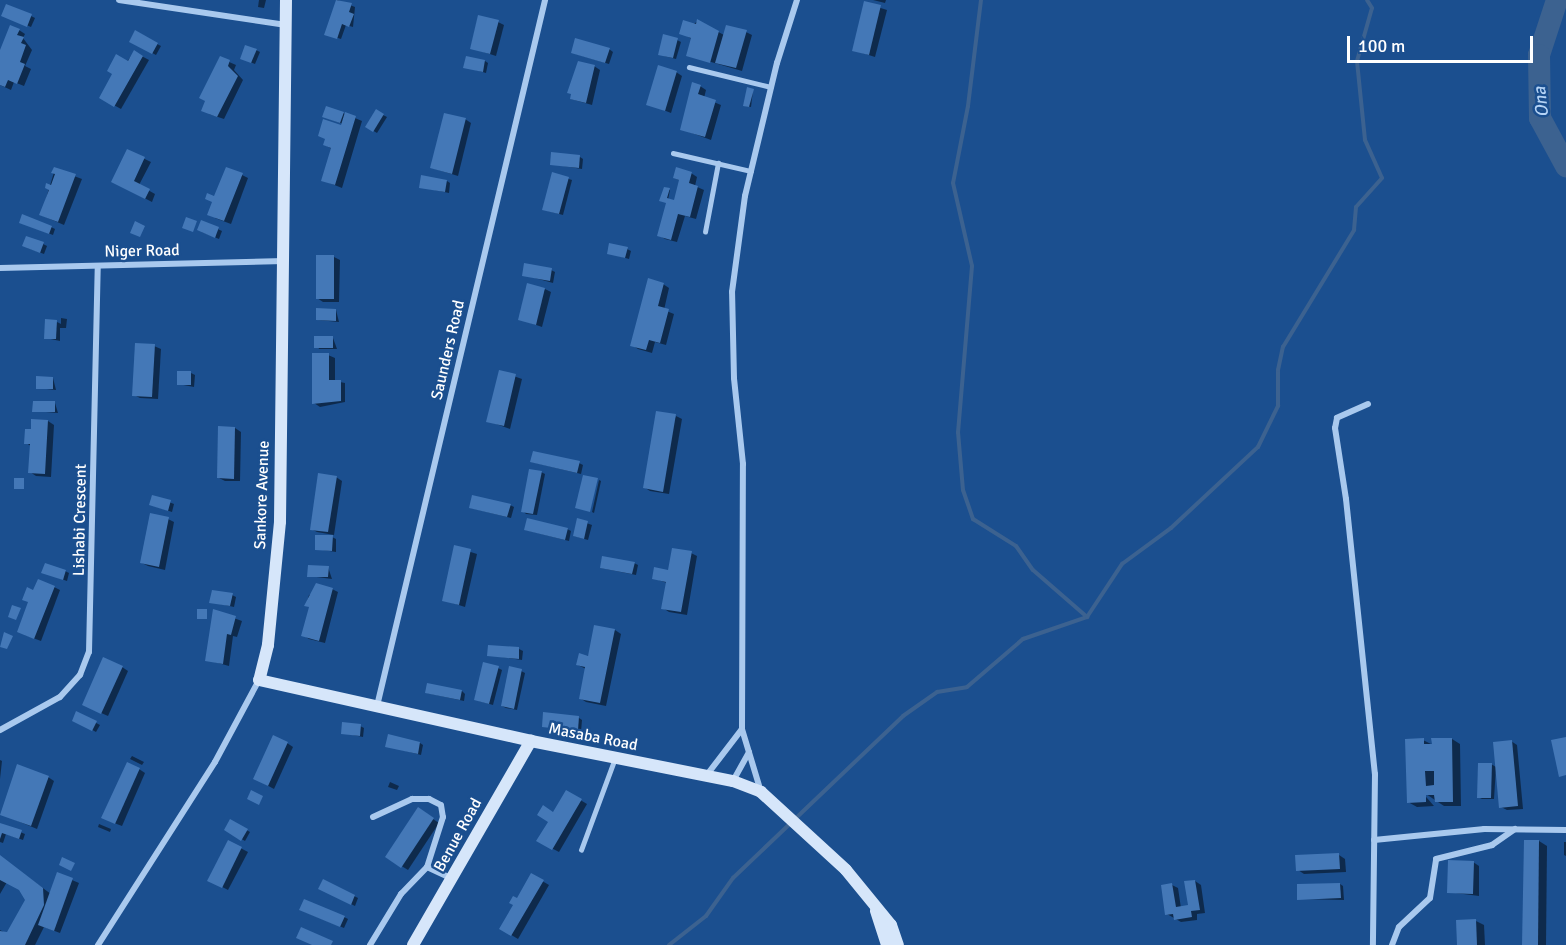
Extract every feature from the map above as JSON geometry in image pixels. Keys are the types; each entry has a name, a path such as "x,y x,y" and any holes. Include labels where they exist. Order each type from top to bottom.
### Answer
{"street":[{"path":"119,0 286,25"},
{"name":"Sankore Avenue","path":"98,945 214,762 259,680 268,645 280,522 285,261 286,0"},
{"name":"Saunders Road","path":"377,707 545,0"},
{"path":"761,792 742,729 743,476 734,378 732,292 751,171 771,87 797,0"},
{"name":"Niger Road","path":"0,268 285,261"},
{"name":"Lishabi Crescent","path":"0,730 60,697 80,675 89,652 98,266"},
{"path":"1368,404 1337,418 1335,440 1346,499 1374,774 1374,945"},
{"name":"Masaba Road","path":"259,680 531,741 733,781 761,792 846,870 891,925 898,945"},
{"path":"706,776 742,729"},
{"name":"Benue Road","path":"413,945 531,741"},
{"path":"733,781 749,752"},
{"path":"370,945 401,894 427,867 443,817 441,805 429,799 412,799 373,817"},
{"path":"1374,840 1515,829 1566,830"},
{"path":"1392,945 1400,927 1430,898 1436,860 1492,845 1515,829"},
{"path":"427,867 453,879"},
{"path":"876,907 887,945"}],"lane":[{"path":"689,67 771,87"},
{"path":"673,153 751,171"},
{"path":"705,232 718,164"},
{"path":"581,850 615,758"}],"building":[{"path":"336,0 352,3 349,12 354,14 349,27 342,24 337,39 324,35"},
{"path":"864,1 881,5 869,55 852,51"},
{"path":"6,4 32,14 27,27 1,16"},
{"path":"478,15 499,20 490,54 470,49"},
{"path":"697,19 719,31 710,63 686,56 691,38 679,34 683,20 696,24"},
{"path":"10,25 20,29 17,35 24,37 21,43 26,45 20,62 25,64 17,84 8,80 5,87 0,85 0,50"},
{"path":"726,25 747,30 736,68 715,63"},
{"path":"135,30 158,43 152,54 129,42"},
{"path":"663,34 678,38 673,58 658,55"},
{"path":"575,38 610,48 605,63 571,53"},
{"path":"245,45 257,49 251,63 240,59"},
{"path":"134,50 143,56 114,107 99,98 112,74 107,71 116,54 128,61"},
{"path":"220,56 230,60 228,66 238,76 217,117 201,111 205,101 199,98"},
{"path":"466,56 485,60 483,72 463,68"},
{"path":"578,61 595,65 586,103 570,99 571,94 567,93"},
{"path":"658,65 677,71 665,111 646,105"},
{"path":"692,82 701,85 698,94 716,100 705,137 680,130"},
{"path":"747,87 754,89 749,107 743,106"},
{"path":"326,106 344,112 340,123 322,117"},
{"path":"376,109 384,114 373,132 365,127"},
{"path":"345,112 356,116 335,185 321,181 331,148 323,145 325,139 318,136 323,119 341,125"},
{"path":"444,113 466,118 452,174 430,168"},
{"path":"127,149 145,157 134,181 150,189 145,199 111,182"},
{"path":"551,152 580,155 579,168 550,165"},
{"path":"54,167 76,174 58,222 39,215 49,190 45,188 46,183 51,185 55,174 51,173"},
{"path":"226,167 243,173 224,221 207,215 212,202 205,199 207,193 214,196"},
{"path":"676,167 692,172 689,183 698,186 690,217 678,214 671,240 657,236 666,203 659,201 664,187 670,188 667,198 674,200 679,180 673,178"},
{"path":"552,172 569,177 559,214 542,210"},
{"path":"421,175 447,180 445,192 419,188"},
{"path":"22,214 52,226 49,234 19,223"},
{"path":"186,217 197,221 193,232 182,228"},
{"path":"201,220 219,227 215,238 197,230"},
{"path":"135,221 145,226 140,237 130,233"},
{"path":"26,236 44,242 40,253 22,246"},
{"path":"609,243 628,247 625,258 607,254"},
{"path":"316,255 334,255 334,299 316,299"},
{"path":"524,263 552,268 550,281 522,276"},
{"path":"648,278 664,283 658,306 669,309 660,343 649,340 646,350 630,346"},
{"path":"527,283 545,288 536,325 518,320"},
{"path":"316,308 336,309 336,321 316,320"},
{"path":"45,319 57,320 56,339 44,339"},
{"path":"314,336 333,336 333,348 314,348"},
{"path":"135,343 155,344 152,397 132,396"},
{"path":"312,353 329,353 329,380 341,380 341,401 312,404"},
{"path":"499,370 516,374 504,426 486,422"},
{"path":"177,371 191,371 191,385 177,385"},
{"path":"36,376 53,377 53,389 36,389"},
{"path":"33,401 55,401 55,412 32,412"},
{"path":"656,411 676,414 663,492 643,488"},
{"path":"31,419 48,420 45,474 28,473 30,444 24,444 25,429 31,429"},
{"path":"218,426 235,427 234,479 217,478"},
{"path":"533,451 580,461 577,473 530,462"},
{"path":"529,469 542,471 533,514 521,512"},
{"path":"318,473 337,476 328,532 310,530"},
{"path":"583,475 598,478 590,512 575,508"},
{"path":"14,478 24,478 24,489 14,489"},
{"path":"152,495 171,500 168,511 149,505"},
{"path":"472,495 511,504 507,517 469,508"},
{"path":"150,513 169,517 159,567 140,563"},
{"path":"527,518 568,528 565,540 524,530"},
{"path":"577,518 588,521 584,539 573,536"},
{"path":"315,535 333,535 332,551 315,550"},
{"path":"454,545 471,549 459,605 442,601"},
{"path":"672,548 692,551 681,612 661,609 666,582 652,579 654,567 668,570"},
{"path":"602,556 635,562 632,574 600,568"},
{"path":"45,563 66,570 63,580 41,573"},
{"path":"308,565 329,566 328,577 307,577"},
{"path":"38,579 55,586 34,639 17,632 28,602 22,600 27,587 33,590"},
{"path":"316,583 333,588 319,641 301,636 309,607 304,606"},
{"path":"212,590 233,593 230,606 209,603"},
{"path":"12,605 21,608 16,620 8,617"},
{"path":"197,609 207,609 207,619 197,619"},
{"path":"213,609 236,616 231,635 227,634 223,664 205,661"},
{"path":"594,625 615,629 600,703 579,699 585,667 576,665 579,653 588,656"},
{"path":"4,632 13,636 7,649 0,647"},
{"path":"488,645 519,647 519,659 487,656"},
{"path":"103,657 123,666 101,714 82,705"},
{"path":"483,662 499,666 489,704 474,700"},
{"path":"509,666 522,669 514,709 501,706"},
{"path":"427,683 462,690 460,700 425,693"},
{"path":"76,711 97,721 92,731 72,721"},
{"path":"543,712 579,716 578,731 542,727"},
{"path":"342,722 361,724 360,736 341,734"},
{"path":"388,734 420,742 418,754 385,747"},
{"path":"273,735 288,742 268,786 253,779"},
{"path":"1566,737 1566,775 1559,777 1551,740"},
{"path":"1424,738 1424,744 1432,744 1431,738 1452,738 1453,802 1435,802 1434,795 1426,795 1426,802 1407,803 1405,739","holes":["1425,771 1434,771 1434,785 1426,786"]},
{"path":"1512,740 1518,806 1499,808 1493,742"},
{"path":"127,762 140,768 115,824 101,818"},
{"path":"1478,763 1492,763 1491,798 1477,798"},
{"path":"17,764 49,776 31,826 0,815"},
{"path":"251,790 263,796 259,805 247,799"},
{"path":"566,790 582,799 552,850 536,841 548,822 537,815 543,805 553,812"},
{"path":"418,807 434,818 401,868 385,857"},
{"path":"230,819 248,829 241,841 224,830"},
{"path":"0,823 22,830 19,839 2,833 0,839"},
{"path":"228,840 242,847 222,888 207,881"},
{"path":"1524,840 1539,840 1538,945 1522,945"},
{"path":"1339,853 1340,869 1296,871 1295,855"},
{"path":"0,855 43,888 44,905 25,945 0,945 0,931 7,932 25,900 19,890 0,880"},
{"path":"62,857 75,863 71,871 59,865"},
{"path":"1448,860 1474,861 1473,894 1447,893"},
{"path":"57,872 73,878 54,931 38,925"},
{"path":"531,873 544,880 511,936 499,929 513,905 509,903 513,896 517,898"},
{"path":"323,879 355,895 351,905 318,889"},
{"path":"1195,880 1200,910 1191,911 1192,917 1174,920 1173,914 1165,915 1161,885 1172,883 1176,907 1188,905 1184,881"},
{"path":"1340,883 1341,898 1297,900 1297,884"},
{"path":"304,899 345,916 340,927 299,910"},
{"path":"1476,919 1477,945 1457,945 1456,920"},
{"path":"301,927 333,941 331,945 312,945 296,938"}],"waterway":[{"path":"981,0 968,106 953,183 972,266 958,432 963,490 973,519 1016,546 1033,570 1087,617"},
{"path":"669,945 706,916 733,878 903,716 937,692 967,687 1023,639 1087,617 1122,564 1171,528 1258,447 1278,406 1278,370 1283,347 1354,230 1356,207 1382,178 1365,140 1357,61 1372,8 1367,0"},
{"name":"Ona","path":"1557,0 1539,55 1540,118 1566,166"}]}
